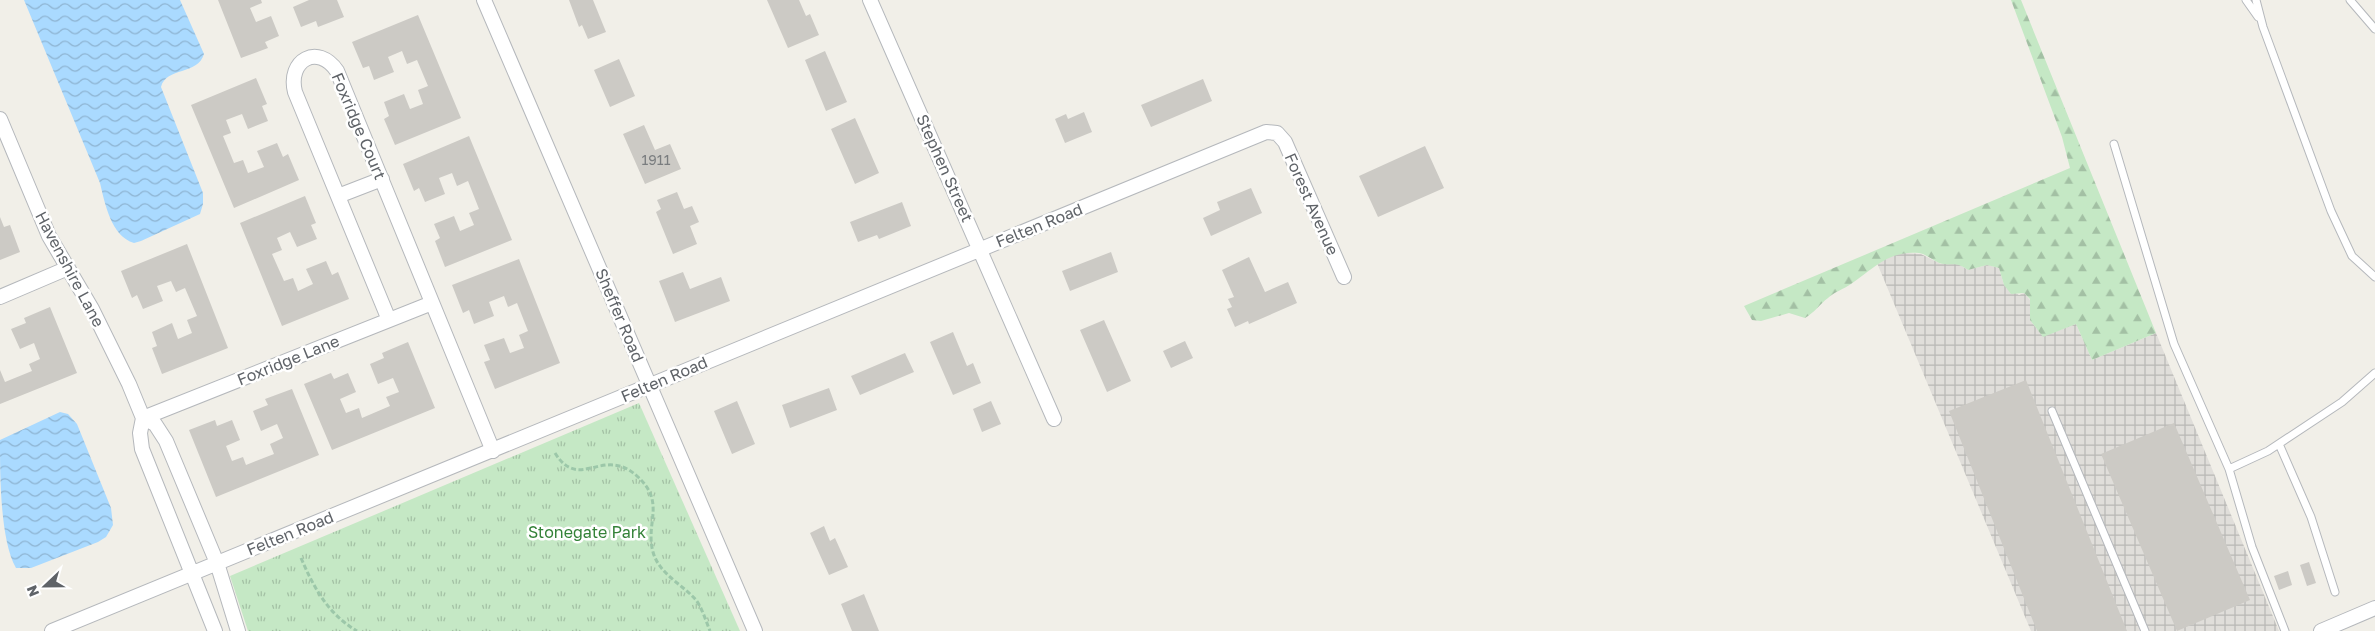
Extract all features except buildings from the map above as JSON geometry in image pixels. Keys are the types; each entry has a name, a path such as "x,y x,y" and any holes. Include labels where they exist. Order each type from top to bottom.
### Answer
{"street":[{"name":"Sheffer Road","path":"484,0 755,631"},
{"name":"Stephen Street","path":"870,0 981,249 1054,419"},
{"name":"Foxridge Court","path":"389,320 292,81 298,66 310,57 321,56 330,61 338,71 494,451"},
{"name":"Havenshire Lane","path":"0,119 40,217 115,354 143,418 140,433 142,449 215,631"},
{"name":"Felten Road","path":"52,631 494,451 650,384 1266,132 1277,133"},
{"name":"Forest Avenue","path":"1277,133 1285,142 1344,277"},
{"path":"338,196 382,179"},
{"path":"0,296 68,268"},
{"name":"Foxridge Lane","path":"143,418 432,303"},
{"name":"Havenshire Lane","path":"143,418 155,424 162,432 217,563 238,631"},
{"path":"2321,631 2374,610"}],"lane":[{"path":"2246,0 2261,22"},
{"path":"2256,0 2261,22 2331,211 2352,256 2375,277"},
{"path":"2350,0 2375,29"},
{"path":"2114,144 2174,344 2229,469 2252,547 2285,631"},
{"path":"2229,469 2279,444 2342,402 2375,373"},
{"path":"2052,411 2145,631"},
{"path":"2279,444 2311,516 2336,592"}],"path":[{"path":"555,453 562,464 576,471 616,464 638,476 653,498 654,511 651,538 657,561 664,572 696,601 710,631"},
{"path":"301,558 316,591 324,603 337,617 357,631"}],"shaded area":[{"path":"1895,254 1921,254 1941,264 1957,263 1968,270 1987,265 1999,268 2004,285 2019,295 2024,293 2030,300 2030,320 2043,336 2076,324 2092,360 2156,333 2279,631 2031,631 1877,263"}],"green space":[{"path":"2011,0 2021,0 2156,333 2092,360 2076,324 2043,337 2030,320 2030,299 2024,293 2011,294 2004,285 1999,268 1987,265 1968,270 1956,264 1939,263 1919,253 1899,254 1882,262 1830,296 1805,318 1789,313 1761,321 1752,320 1744,306 2070,168 2062,137"},
{"name":"Stonegate Park","path":"639,403 740,631 248,631 230,576"}],"water":[{"path":"24,0 180,0 204,54 201,61 195,65 169,76 161,87 203,193 203,204 200,214 134,243 120,234 110,218 100,183"},
{"path":"60,412 68,414 77,424 111,508 113,525 106,537 98,542 31,568 16,568 11,556 4,524 0,440"}]}
